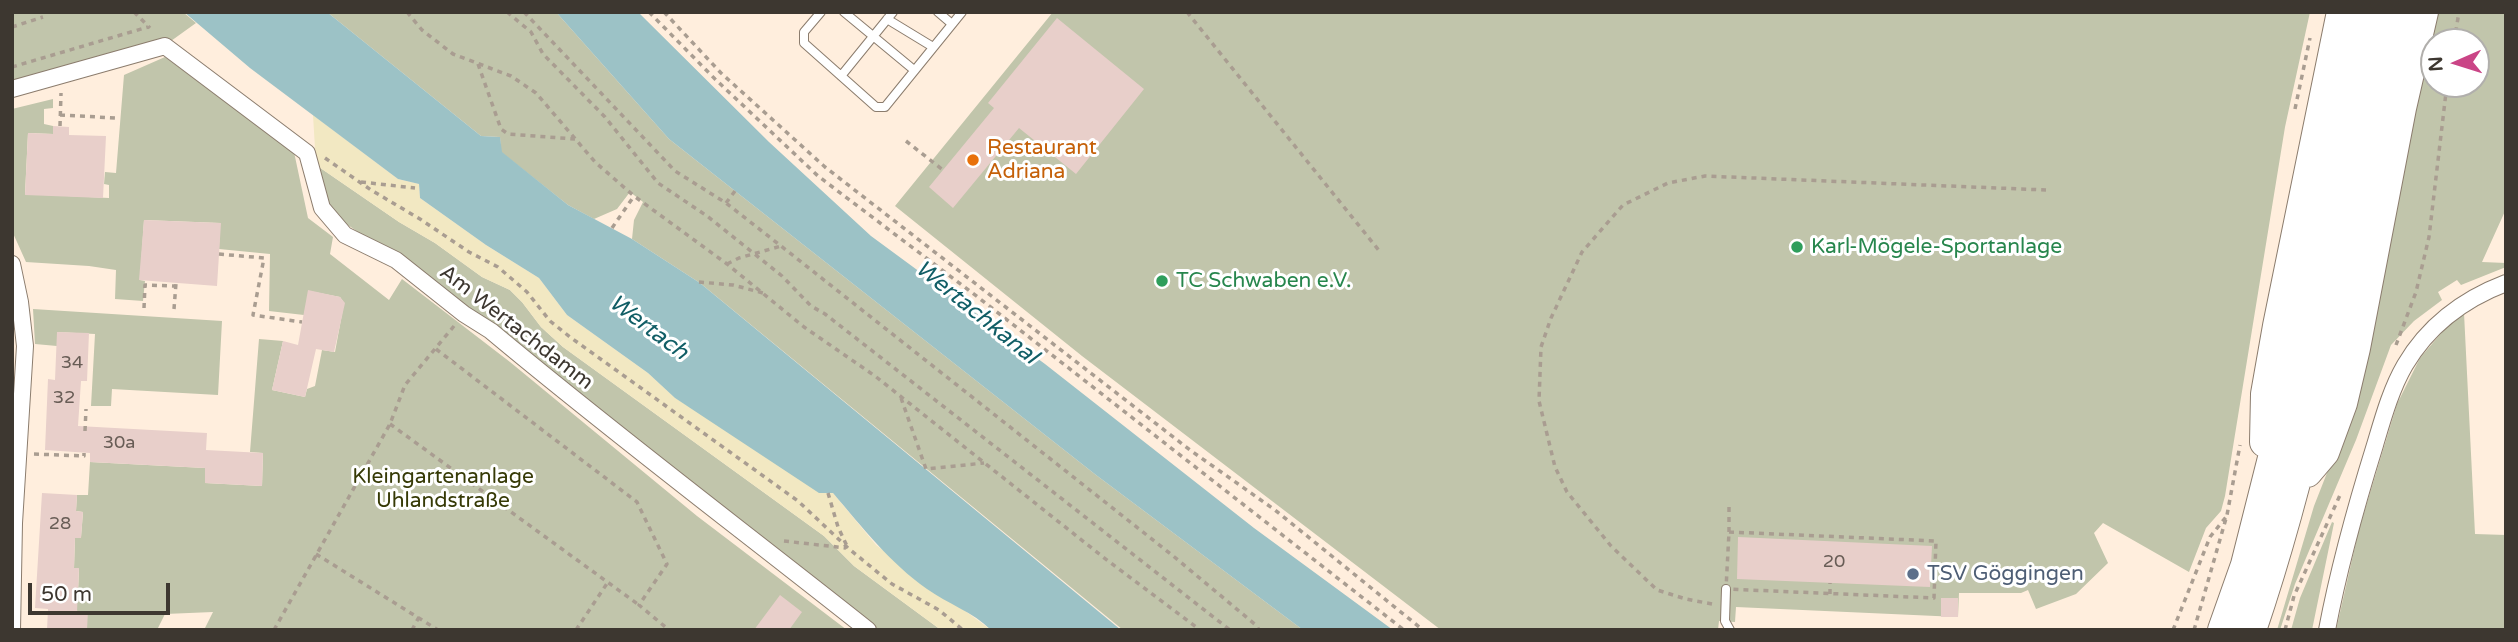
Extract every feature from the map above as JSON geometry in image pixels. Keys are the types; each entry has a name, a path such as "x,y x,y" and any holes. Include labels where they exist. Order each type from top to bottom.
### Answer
{"highway":[{"path":"2263,500 2266,394 2342,12"},
{"path":"2223,630 2246,565 2293,379 2369,12"},
{"path":"2251,630 2295,486 2320,386 2396,12"},
{"path":"2295,486 2324,452 2342,403 2423,12"}],"street":[{"path":"12,89 165,46 307,153"},
{"name":"Am Wertachdamm","path":"307,153 322,208 345,234 396,260 464,314 491,331 643,456 741,529 868,630"},
{"path":"12,264 25,346 12,630"},
{"path":"2327,630 2351,522 2393,391 2404,366 2419,345 2448,314 2475,297 2506,283"}],"lane":[{"path":"821,12 804,33 804,43 876,107 885,107 962,12"},
{"path":"844,12 914,70"},
{"path":"938,12 952,24"},
{"path":"841,76 890,16 933,47"},
{"path":"1726,589 1726,621 1730,630"}],"path":[{"path":"134,12 165,46"},
{"path":"407,12 422,30 453,54 511,76 536,93 595,162 634,196 727,264 804,327 900,397 1200,630"},
{"path":"508,12 531,32 543,54 605,117 658,183 707,216 782,276 811,306 1230,630"},
{"path":"524,12 675,171 726,203 781,246 1172,555 1257,626 1258,630"},
{"path":"649,12 818,177 979,298 1404,630"},
{"path":"664,12 721,73 825,167 1190,450 1275,510 1423,630"},
{"path":"1186,12 1381,253"},
{"path":"12,27 43,17"},
{"path":"12,67 148,27"},
{"path":"478,64 500,129 508,134 577,139"},
{"path":"60,126 61,75"},
{"path":"2416,292 2429,237 2445,98"},
{"path":"60,116 116,118"},
{"path":"906,141 943,170"},
{"path":"307,153 322,155 359,182 469,252 498,267 527,292 550,321 570,337 798,501 848,548 892,584 939,610 963,630"},
{"path":"1725,606 1686,599 1657,590 1611,546 1567,492 1555,467 1539,401 1541,347 1551,318 1582,252 1623,205 1668,183 1705,176 2046,190"},
{"path":"359,182 376,186 415,188"},
{"path":"726,203 735,191"},
{"path":"612,228 634,196"},
{"path":"727,264 738,258 781,246"},
{"path":"219,254 264,258 253,315 302,322"},
{"path":"699,282 733,285 765,294"},
{"path":"144,308 145,285 175,285 174,309"},
{"path":"274,630 390,424 405,385 464,314"},
{"path":"436,349 637,502 667,564 639,605"},
{"path":"900,397 926,470 984,463"},
{"path":"85,431 86,409"},
{"path":"390,424 639,605 668,630"},
{"path":"18,453 84,456 84,453"},
{"path":"2285,630 2294,596 2346,484"},
{"path":"828,493 838,527 848,548"},
{"path":"1729,532 1936,541 1934,598 1726,589 1730,503"},
{"path":"2173,630 2210,537 2227,515 2194,630"},
{"path":"741,529 786,541 848,548"},
{"path":"1833,535 1833,542"},
{"path":"316,554 438,630"},
{"path":"576,630 607,582"},
{"path":"1830,583 1830,594"},
{"path":"412,630 419,617"}],"green space":[{"path":"12,12 183,12 196,23 164,46 12,89"},
{"path":"327,12 556,12 669,139 1096,475 1303,630 1123,630 700,283 632,239 634,220 643,202 630,192 617,209 594,219 568,205 501,152 500,137 481,136"},
{"name":"Karl-Mögele-Sportanlage","path":"1053,12 2310,12 2285,127 2221,511 2206,528 2189,572 2103,523 2094,533 2108,563 2076,594 2036,609 2028,590 2021,593 1959,593 1958,617 1736,607 1735,622 1719,621 1718,630 1441,630 1082,356 895,206"},
{"path":"2435,12 2506,12 2506,209 2482,262 2506,263 2506,267 2461,285 2457,280 2438,292 2442,300 2414,321 2391,345 2356,440 2295,584 2280,630 2277,630 2314,506 2349,417 2420,83 2420,98 2490,98 2490,28 2432,28"},
{"name":"Kleingartenanlage Uhlandstraße","path":"165,57 294,152 308,218 333,237 330,254 389,300 402,279 510,362 697,516 847,630 204,630 213,612 165,614 157,630 87,630 87,612 70,610 78,593 79,569 74,568 75,538 81,537 83,512 76,511 77,495 88,495 90,462 205,468 205,483 262,486 263,453 250,452 259,339 283,341 272,390 305,397 307,389 315,386 322,350 335,352 344,303 340,297 309,291 304,315 269,311 270,254 219,249 220,223 144,220 140,280 145,281 143,301 115,299 116,270 26,262 12,231 12,109 53,99 53,108 44,109 44,124 53,126 53,134 28,133 25,194 109,198 109,185 104,184 105,172 116,173 124,75"},
{"path":"316,165 482,277 510,290 541,327 563,347 824,536 854,566 941,630 877,630 495,327 345,223 331,211"},
{"path":"33,309 222,321 218,395 112,389 111,406 91,406 95,334 57,332 57,346 35,344"},
{"path":"2464,313 2475,534 2506,535 2506,630 2336,630 2359,529 2397,404 2420,358 2449,324"},
{"path":"2332,522 2334,523 2312,630 2291,630 2300,598"}],"sand":[{"path":"313,115 398,179 419,184 420,198 486,245 539,278 567,315 648,373 675,398 833,493 876,545 991,630 941,630 854,566 824,536 563,347 541,327 510,290 482,277 316,165"}],"water":[{"name":"Wertach","path":"184,12 327,12 481,136 500,137 502,152 568,205 632,239 700,283 1121,630 991,630 935,594 889,556 833,493 819,493 675,398 648,373 567,315 539,278 486,245 420,198 419,184 398,179 250,68"},
{"path":"556,12 638,12 769,142 871,236 1045,364 1254,528 1393,630 1303,630 1096,475 669,139"}],"building":[{"path":"1057,18 1144,89 1076,174 1019,128 953,208 929,187 994,108 988,103"},
{"path":"53,126 69,127 69,135 106,136 103,198 25,195 28,133 53,134"},
{"path":"144,220 221,223 217,286 139,280"},
{"path":"308,290 340,297 345,303 334,352 316,349 305,397 272,390 283,341 298,345"},
{"path":"57,332 89,333 87,381 81,381 78,426 207,433 206,450 263,453 262,486 205,483 205,468 90,462 90,453 45,450 48,379 55,380"},
{"path":"42,493 77,495 76,511 83,512 81,538 75,538 74,568 79,568 77,611 88,611 87,630 47,630 48,609 35,608"},
{"path":"1738,537 1932,546 1930,587 1737,579"},
{"path":"780,595 802,612 789,630 754,630"},
{"path":"1941,598 1958,598 1958,617 1941,617"}],"place":[{"name":"Restaurant Adriana","path":"973,160"},
{"name":"Karl-Mögele-Sportanlage","path":"1797,247"},
{"name":"TC Schwaben e.V.","path":"1162,281"},
{"name":"TSV Göggingen","path":"1913,574"}],"water label":[{"name":"Wertachkanal","path":"976,313"}]}
